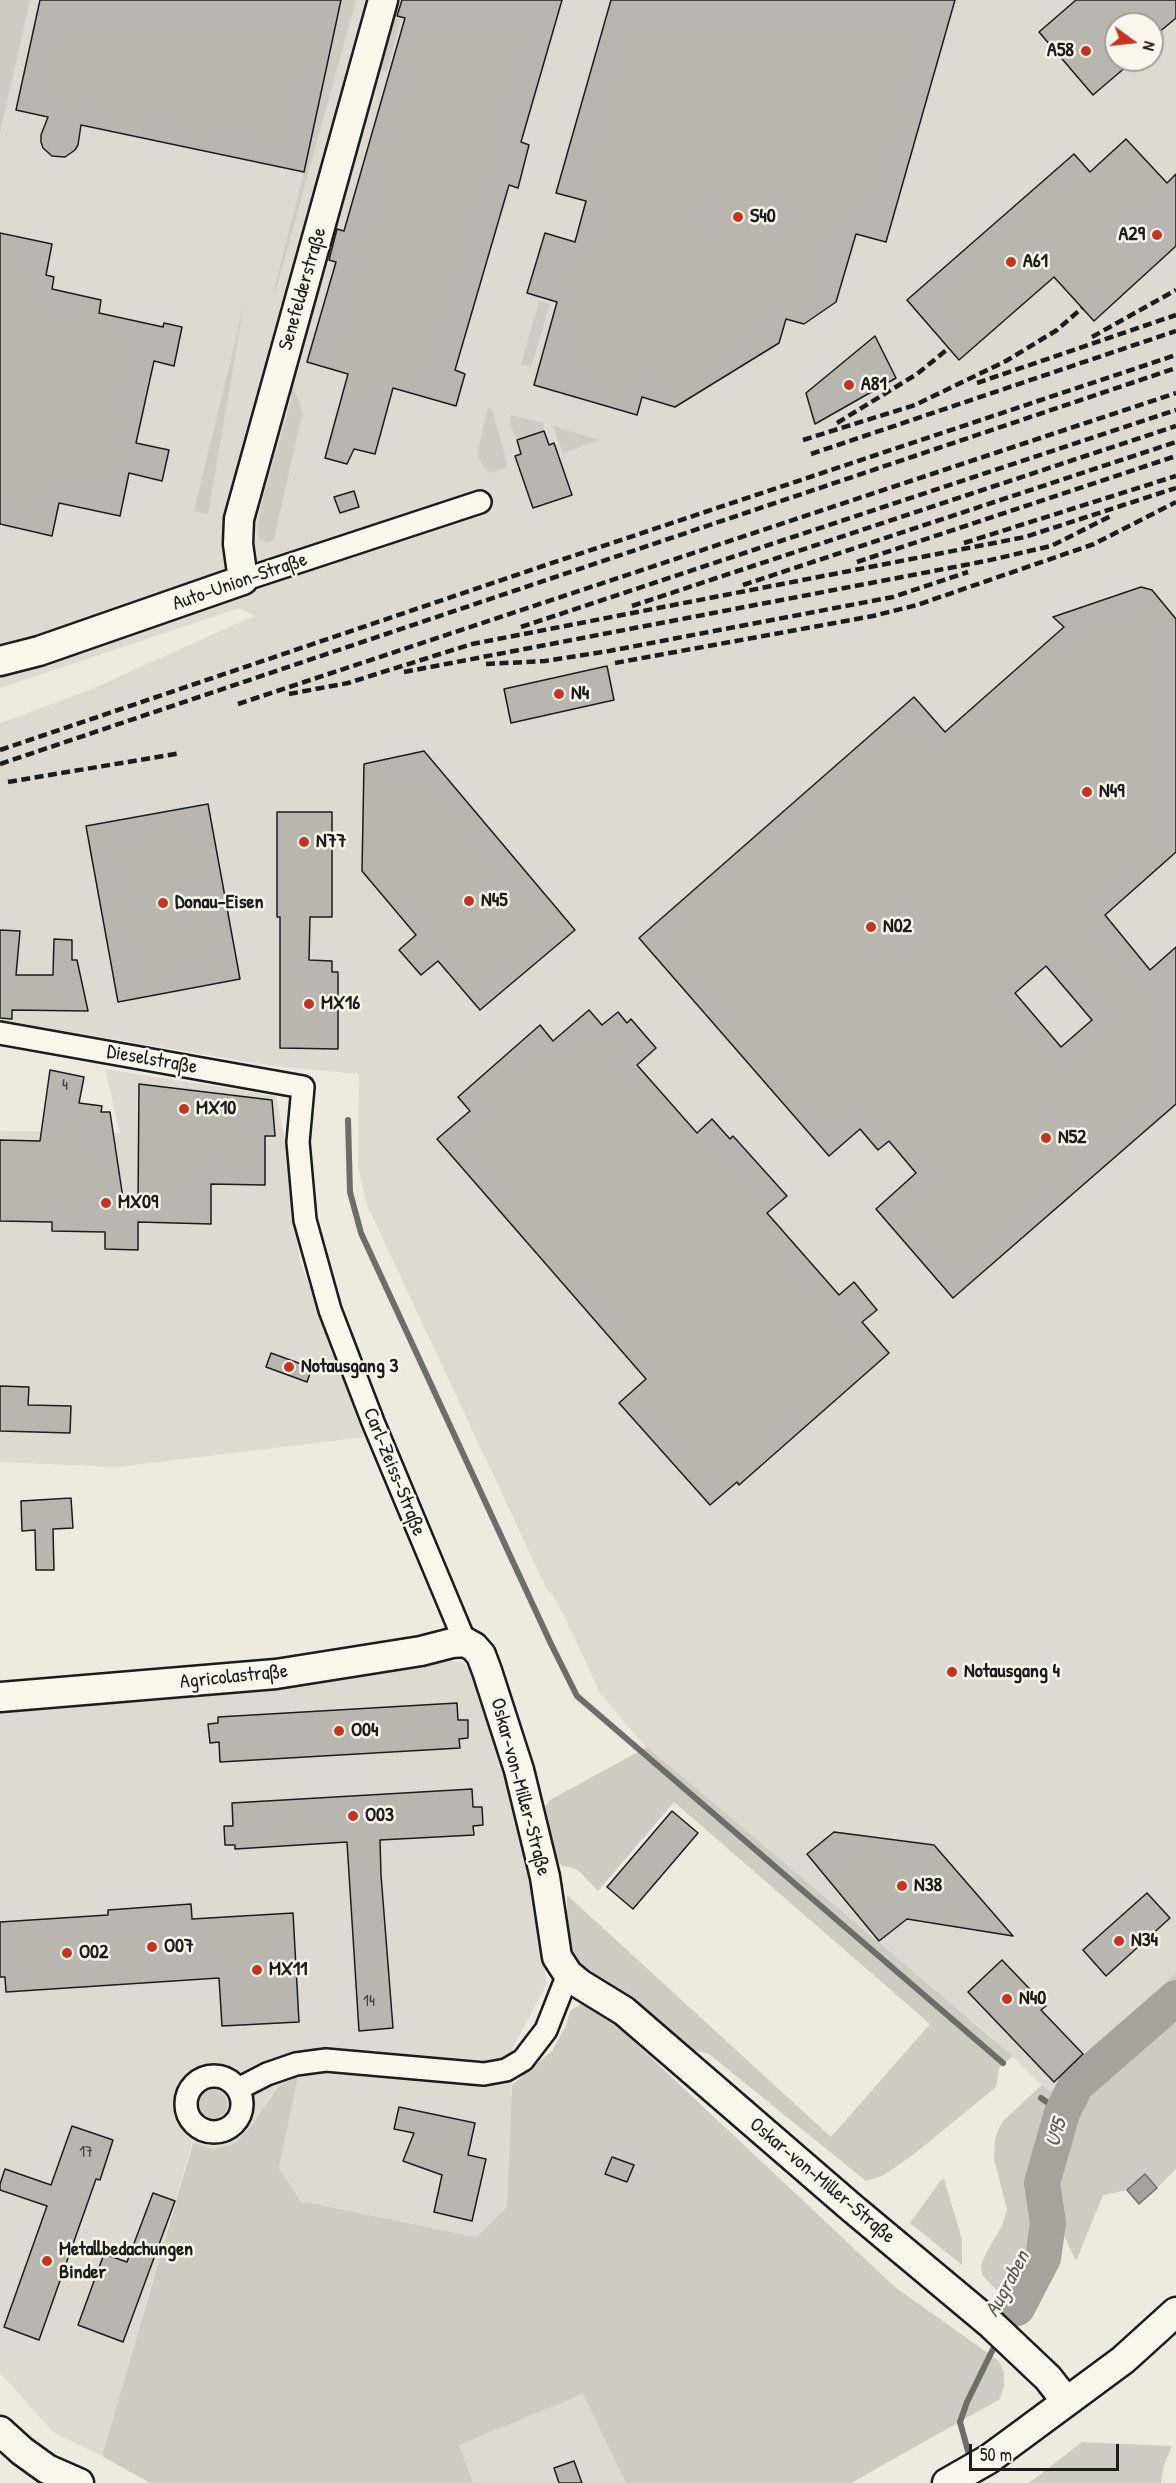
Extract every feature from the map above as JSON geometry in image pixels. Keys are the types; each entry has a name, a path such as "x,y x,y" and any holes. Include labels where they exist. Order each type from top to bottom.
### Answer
{"street":[{"name":"Senefelderstraße","path":"243,580 238,544 239,519 383,0"},
{"name":"Auto-Union-Straße","path":"0,661 39,651 243,580 480,502"},
{"name":"Dieselstraße","path":"0,1033 303,1087"},
{"name":"Carl-Zeiss-Straße","path":"303,1087 298,1142 305,1220 330,1310 389,1462 465,1642"},
{"name":"Agricolastraße","path":"0,1697 276,1674 335,1666 465,1642"},
{"name":"Oskar-von-Miller-Straße","path":"465,1642 474,1647 480,1655 519,1770 545,1877 557,1957 568,1974 580,1984 614,2002 852,2208 1001,2333 1048,2378 1066,2401"},
{"path":"238,2089 267,2074 296,2064 326,2060 484,2074 506,2070 523,2060 546,2030 568,1974"},
{"path":"951,2481 989,2459 1123,2360 1176,2312"},
{"path":"0,2431 47,2469 79,2483"}],"shaded area":[{"path":"0,0 1176,0 1176,1973 1050,2093 991,2036 809,1888 641,1742 600,1693 565,1618 552,1594 547,1590 367,1205 358,1167 359,1074 273,1066 0,1020 0,723 87,691 254,616 239,608 0,688"},
{"path":"0,0 30,0 0,133"},
{"path":"341,0 356,0 276,290 274,290 304,172"},
{"path":"392,18 401,20 386,73 379,68"},
{"path":"539,301 550,304 531,367 521,364"},
{"path":"244,304 208,514 194,511"},
{"path":"291,384 299,401 302,415 274,539 267,543 259,539 258,528 262,501 292,397 288,395"},
{"path":"488,408 492,409 507,463 506,467 490,473 482,465 477,454"},
{"path":"511,415 544,423 544,431 517,440 510,424"},
{"path":"553,426 599,440 563,454"},
{"path":"105,1069 276,1096 284,1136 300,1261 364,1437 118,1467 0,1462 0,1131 120,1133"},
{"path":"445,1659 463,1663 469,1669 498,1750 523,1844 547,1984 513,2047 507,2208 476,2237 302,2201 279,2169 297,2076 276,2088 251,2126 235,2143 214,2149 192,2143 102,2456 54,2433 0,2373 0,1713 277,1687"},
{"path":"647,1747 1013,2056 999,2068 996,2087 913,2155 882,2176 866,2181 709,2054 687,2048 581,1963 573,1950 567,1932 567,1895 831,2137 930,2024 674,1802 598,1891 574,1868 562,1866 555,1858 545,1807 550,1800"},
{"path":"1176,1973 1176,2169 1157,2188 1145,2174 1127,2190 1103,2195 1076,2261 1040,2185 1037,2258 1011,2305 982,2275 981,2265 1002,2226 1007,2210 994,2159 995,2139 999,2128 1004,2120 1042,2085 1050,2092"},
{"path":"582,2003 593,2005 613,2022 895,2287 999,2361 1004,2372 1004,2386 1000,2399 851,2483 626,2483 583,2394 459,2445 473,2483 150,2483 102,2456 193,2143 214,2149 235,2143 251,2126 277,2088 298,2075 279,2168 301,2201 476,2237 507,2207 512,2085 552,2051 566,2026 570,2011"},
{"path":"213,2090 223,2094 227,2104 223,2114 213,2118 203,2114 199,2104 203,2094"},
{"path":"1145,2174 1157,2188 1139,2204 1127,2190"},
{"path":"944,2179 962,2239 962,2265 910,2223"},
{"path":"583,2394 626,2483 473,2483 459,2445"},
{"path":"1082,2442 1172,2446 1164,2465 1161,2483 1029,2483"}],"building":[{"path":"40,0 341,0 304,172 81,125 75,150 65,157 52,156 43,148 41,142 41,135 48,117 16,110"},
{"path":"402,0 562,0 521,142 529,145 518,188 509,185 455,370 465,374 456,406 393,388 375,454 354,449 347,464 325,458 348,374 307,362 336,262 329,260 337,229 344,231 405,18 397,16"},
{"name":"S40","path":"611,0 955,0 886,242 856,234 836,302 804,324 786,319 779,343 675,407 642,397 637,415 534,385 557,302 527,293 545,233 575,242 586,201 556,193"},
{"name":"A58","path":"1076,0 1176,0 1176,18 1164,28 1164,12 1104,12 1104,72 1120,72 1093,95 1039,32"},
{"name":"A61","path":"1126,139 1167,183 1176,174 1176,246 1094,321 1054,277 959,360 907,300 1074,154 1090,172"},
{"path":"0,233 52,244 46,275 54,277 52,289 101,300 99,313 163,327 164,323 182,327 174,366 154,361 136,443 169,450 162,481 129,473 120,516 59,503 52,536 0,524"},
{"name":"A81","path":"875,336 896,378 815,424 806,393"},
{"path":"544,431 549,445 554,443 572,495 533,508 515,456 521,454 517,440"},
{"path":"354,491 359,507 340,513 334,497"},
{"path":"1141,587 1152,590 1176,619 1176,852 1105,915 1150,970 1176,947 1176,1104 953,1298 876,1209 916,1173 889,1141 878,1150 860,1129 829,1156 639,938 914,697 945,732 1064,627 1053,617","holes":["1046,966 1092,1020 1061,1047 1015,993"]},
{"name":"N4","path":"607,666 614,700 511,723 504,689"},
{"name":"N45","path":"424,751 575,930 480,1010 438,961 421,975 399,950 416,935 362,871 364,764"},
{"name":"Donau-Eisen","path":"208,804 240,979 118,1002 86,826"},
{"path":"277,812 332,812 332,917 310,917 309,960 332,961 332,972 338,972 338,1049 280,1048"},
{"path":"0,930 20,931 16,975 53,975 54,939 72,940 72,960 77,960 88,1011 12,1010 12,1019 0,1018"},
{"path":"589,1010 602,1025 618,1012 627,1023 631,1019 656,1048 637,1065 697,1133 712,1119 730,1139 733,1136 787,1196 767,1213 839,1295 854,1282 877,1310 862,1322 889,1353 739,1485 737,1482 710,1505 619,1403 646,1379 437,1139 470,1111 458,1097 540,1025 553,1041"},
{"name":"MX09","path":"50,1070 84,1077 79,1103 102,1106 101,1112 110,1112 124,1205 138,1204 139,1084 272,1100 275,1136 265,1136 265,1185 211,1184 211,1224 138,1222 138,1250 105,1249 105,1232 52,1231 52,1222 0,1221 0,1140 40,1141"},
{"name":"Notausgang 3","path":"271,1353 312,1368 307,1382 266,1367"},
{"path":"0,1386 29,1387 28,1405 71,1406 70,1433 0,1431"},
{"path":"71,1498 73,1528 53,1529 54,1570 36,1570 35,1530 22,1531 21,1501"},
{"name":"O04","path":"457,1703 458,1720 468,1720 468,1738 459,1739 460,1748 220,1762 219,1742 210,1743 208,1724 218,1723 218,1717"},
{"name":"O03","path":"472,1789 473,1807 482,1807 483,1825 473,1826 474,1835 380,1840 393,2028 359,2031 347,1842 235,1849 235,1845 225,1845 224,1826 233,1826 232,1803"},
{"path":"672,1811 698,1833 633,1909 607,1887"},
{"name":"N38","path":"834,1832 934,1845 1013,1936 907,1919 879,1941 807,1854"},
{"name":"N34","path":"1147,1893 1170,1918 1106,1976 1083,1950"},
{"path":"191,1904 192,1919 293,1913 299,2022 222,2026 219,1978 6,1992 5,1977 0,1977 0,1922 108,1915 108,1910"},
{"path":"1002,1960 1046,2006 1041,2010 1083,2054 1054,2082 968,1992"},
{"path":"399,2107 475,2123 468,2155 486,2159 472,2221 434,2212 442,2175 403,2161 414,2133 394,2129"},
{"name":"Metallbedachungen Binder","path":"72,2126 113,2140 100,2180 96,2179 39,2340 4,2327 47,2206 0,2190 0,2184 5,2169 51,2185"},
{"path":"612,2157 634,2165 627,2182 605,2174"},
{"path":"153,2193 175,2201 123,2342 78,2325 104,2254 127,2262"},
{"path":"574,2461 582,2483 559,2483 554,2468"}],"waterway":[{"path":"348,1120 350,1192 361,1233 577,1696 1003,2063"},
{"name":"Augraben","path":"1017,2308 1043,2258 1048,2223 1042,2183 1062,2113 1076,2085 1176,1998"},
{"name":"Augraben","path":"1005,2327 1043,2258 1048,2223 1042,2183 1062,2113 1076,2085 1101,2061 1176,1999"},
{"name":"U95","path":"1041,2098 1062,2113"},
{"name":"Augraben","path":"971,2462 960,2422 967,2402 997,2341"}],"railway":[{"path":"1092,337 1176,290"},
{"path":"803,440 915,405 1006,361 1057,330 1082,308"},
{"path":"977,383 1176,315"},
{"path":"811,454 1176,331"},
{"path":"837,423 917,374 949,348"},
{"path":"0,750 1176,355"},
{"path":"0,764 1176,368"},
{"path":"238,704 1176,393"},
{"path":"521,627 1176,410"},
{"path":"632,606 1176,426"},
{"path":"743,585 1176,442"},
{"path":"857,562 1176,456"},
{"path":"964,543 1176,476"},
{"path":"289,694 348,683 472,644 1025,537 1176,488"},
{"path":"615,663 873,616 917,605 1094,544 1176,502"},
{"path":"404,672 986,561 1051,546 1111,516"},
{"path":"486,664 545,661 609,651 893,597 968,572"},
{"path":"8,782 181,753"}],"place":[{"name":"A58","path":"1086,51"},
{"name":"S40","path":"738,217"},
{"name":"A29","path":"1157,235"},
{"name":"A61","path":"1011,262"},
{"name":"A81","path":"849,385"},
{"name":"N4","path":"559,694"},
{"name":"N49","path":"1087,792"},
{"name":"N77","path":"304,842"},
{"name":"N45","path":"469,901"},
{"name":"Donau-Eisen","path":"163,903"},
{"name":"N02","path":"871,927"},
{"name":"MX16","path":"309,1004"},
{"name":"MX10","path":"184,1109"},
{"name":"N52","path":"1046,1138"},
{"name":"MX09","path":"106,1203"},
{"name":"Notausgang 3","path":"289,1367"},
{"name":"Notausgang 4","path":"952,1672"},
{"name":"O04","path":"339,1731"},
{"name":"O03","path":"353,1816"},
{"name":"N38","path":"902,1886"},
{"name":"N34","path":"1119,1941"},
{"name":"O07","path":"152,1947"},
{"name":"O02","path":"67,1953"},
{"name":"MX11","path":"257,1970"},
{"name":"N40","path":"1007,1999"},
{"name":"Metallbedachungen Binder","path":"47,2261"}]}
